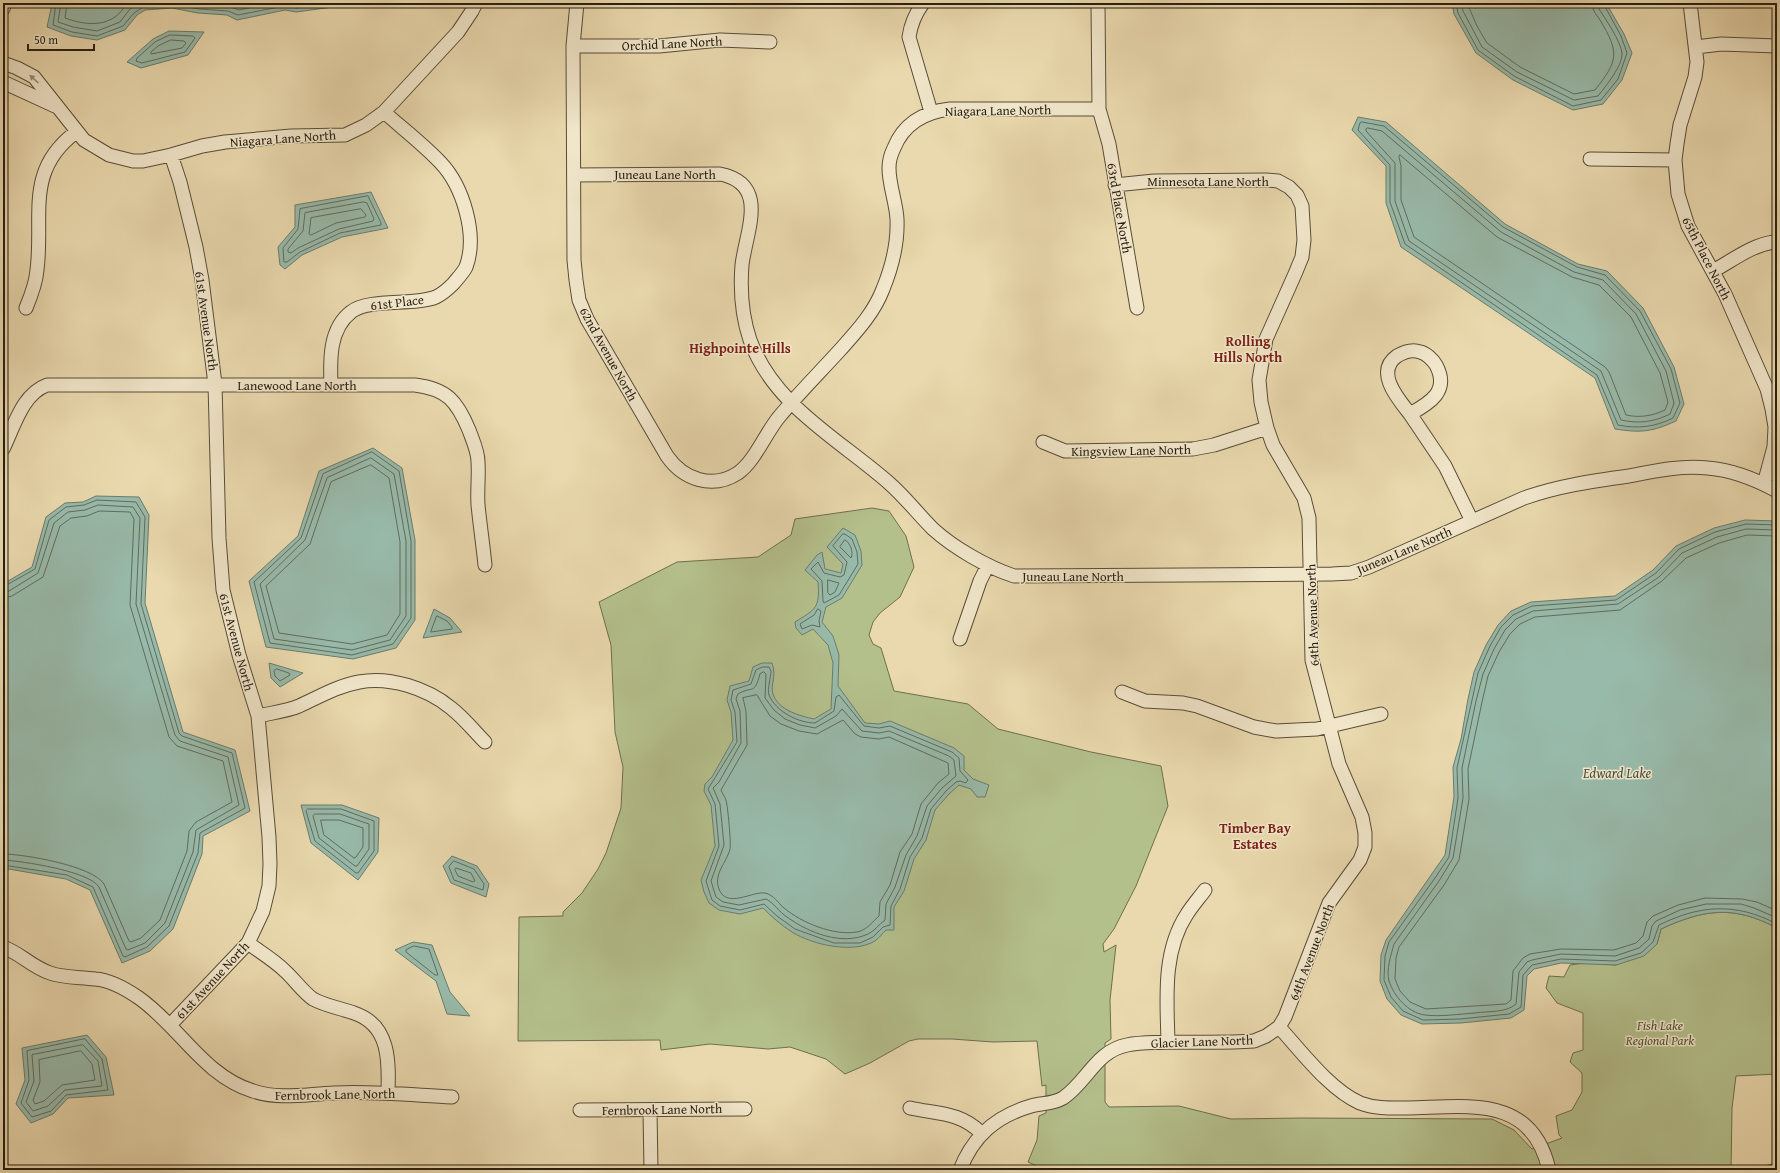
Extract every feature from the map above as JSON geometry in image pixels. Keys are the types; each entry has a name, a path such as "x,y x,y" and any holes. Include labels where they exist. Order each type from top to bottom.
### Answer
{"street":[{"path":"3,9 5,3"},
{"name":"Niagara Lane North","path":"3,63 17,68 34,77 45,90 55,106 84,140 102,151 121,159 143,161 202,146 225,142 291,136 345,134 366,125 384,112 458,32 476,3"},
{"name":"62nd Avenue North","path":"577,3 573,46 574,260 580,300 596,337 675,467 686,475 698,480 712,481 738,473 748,463 766,434 791,404"},
{"path":"923,3 915,14 909,37 931,112"},
{"name":"63rd Place North","path":"1098,3 1099,109 1109,144 1137,308"},
{"name":"65th Place North","path":"1690,3 1690,16 1696,47 1697,62 1695,77 1680,125 1676,160 1678,194 1682,208 1695,239 1772,387 1772,409 1775,427 1774,447 1764,484"},
{"name":"Orchid Lane North","path":"573,46 659,46 720,40 770,42"},
{"path":"1696,47 1721,44 1777,46"},
{"name":"Niagara Lane North","path":"3,82 55,106"},
{"name":"Niagara Lane North","path":"791,404 856,332 871,313 883,291 892,267 896,243 897,219 888,167 897,139 907,127 918,118 931,112 950,109 1099,109"},
{"name":"61st Place","path":"331,385 331,359 334,333 350,312 360,306 424,300 437,297 449,288 460,276 465,268 470,252 470,227 459,192 452,178 441,163 384,112"},
{"path":"26,308 37,271 38,202 40,186 46,169 57,150 76,132"},
{"name":"61st Avenue North","path":"170,1025 248,943 263,911 269,886 270,864 270,837 258,716 239,655 223,590 219,538 215,384 196,247 180,182 171,155"},
{"path":"1590,159 1676,160"},
{"name":"Juneau Lane North","path":"574,175 720,174 738,180 750,195 751,220 742,264 741,290 744,314 750,339 760,363 774,385 791,404 890,484 933,529 947,541 988,565 1014,576 1351,573 1369,567 1472,520 1543,491 1675,468 1706,467 1739,474 1777,491"},
{"name":"Minnesota Lane North","path":"1115,185 1154,181 1266,180 1278,182 1289,187 1297,195 1302,206 1304,216"},
{"name":"64th Avenue North","path":"1279,1027 1290,1006 1329,903 1360,860 1365,847 1365,833 1362,817 1339,764 1312,660 1309,518 1304,498 1273,445 1267,428 1261,402 1259,380 1266,339 1302,257 1304,216"},
{"path":"1713,271 1755,247 1774,242"},
{"path":"1410,414 1426,405 1433,399 1439,391 1441,379 1439,371 1432,360 1422,352 1415,351 1408,351 1395,358 1388,368 1390,384 1397,396 1445,466 1472,520"},
{"name":"Lanewood Lane North","path":"3,449 26,402 38,388 47,385 415,385 430,387 451,399 461,412 477,450 479,480 478,504 485,565"},
{"name":"Kingsview Lane North","path":"1043,442 1065,451 1193,449 1214,445 1267,428"},
{"path":"960,638 980,581 988,565"},
{"path":"258,716 298,706 336,688 360,682 385,681 404,684 430,694 450,707 485,742"},
{"path":"1122,692 1145,702 1183,703 1197,706 1254,727 1276,732 1298,731 1329,726 1381,714"},
{"path":"1168,1042 1168,970 1172,951 1186,915 1205,890"},
{"path":"248,943 284,970 312,998 327,1005 367,1018 381,1034 387,1050 389,1065 388,1093"},
{"name":"Fernbrook Lane North","path":"3,947 14,951 40,970 53,974 97,979 122,987 140,999 170,1025 219,1074 239,1086 254,1092 277,1097 333,1093 388,1093 452,1097"},
{"path":"1279,1027 1332,1084 1347,1096 1360,1103 1373,1107 1388,1108 1480,1107 1495,1109 1508,1114 1532,1132 1544,1152 1549,1170"},
{"name":"Glacier Lane North","path":"960,1170 968,1151 982,1132 996,1121 1014,1111 1052,1102 1062,1098 1104,1055 1114,1049 1138,1043 1254,1041 1266,1036 1279,1027"},
{"path":"910,1108 932,1113 952,1115 964,1119 982,1132"},
{"name":"Fernbrook Lane North","path":"580,1110 744,1109"},
{"path":"650,1110 651,1170"}],"green space":[{"name":"Fish Lake Regional Park","path":"872,508 889,511 906,536 914,567 900,597 880,613 873,622 869,635 873,644 881,648 894,691 968,704 998,729 1091,752 1161,766 1168,806 1136,886 1114,929 1103,944 1104,952 1116,945 1110,1000 1111,1039 1105,1043 1105,1102 1109,1107 1179,1106 1231,1119 1492,1119 1514,1130 1532,1149 1562,1138 1559,1135 1556,1116 1572,1110 1582,1092 1582,1073 1570,1062 1573,1053 1583,1050 1583,1013 1557,1003 1546,988 1549,976 1564,977 1570,965 1584,963 1616,965 1657,944 1661,929 1691,917 1719,912 1733,913 1747,916 1777,928 1777,1074 1736,1076 1732,1108 1731,1170 1046,1170 1028,1162 1037,1140 1039,1116 1046,1113 1046,1085 1042,1086 1037,1041 993,1042 952,1039 918,1039 909,1041 870,1063 845,1074 826,1059 790,1047 768,1049 710,1044 661,1050 660,1040 518,1041 519,917 563,916 563,912 582,893 598,869 606,853 621,808 623,767 615,732 611,645 599,602 677,562 758,557 791,535 795,519"},
{"path":"1773,1164 1775,1170 1746,1170"}],"water":[{"path":"363,3 296,12 285,10 237,20 227,15 198,13 172,8 145,10 137,15 125,30 97,40 71,36 47,27 52,4"},
{"path":"1452,3 1606,3 1624,34 1632,53 1622,80 1603,104 1573,110 1513,80 1476,53 1454,14"},
{"path":"169,31 204,32 188,55 141,68 127,62 153,39"},
{"path":"1358,117 1386,122 1505,224 1578,264 1607,271 1643,308 1674,367 1684,404 1676,421 1646,431 1615,429 1595,378 1401,247 1386,203 1386,166 1352,130"},
{"path":"371,192 388,228 342,237 302,255 285,269 280,265 278,247 295,227 295,205"},
{"path":"373,448 402,468 415,540 415,620 396,648 353,659 266,647 249,581 298,536 319,471"},
{"path":"96,496 139,497 149,515 145,603 183,732 235,750 250,811 203,836 202,854 173,929 150,951 122,963 90,890 66,879 3,868 3,584 32,567 46,517 65,503 83,502"},
{"name":"Edward Lake","path":"1745,520 1777,521 1777,928 1747,916 1733,913 1719,912 1691,917 1661,929 1657,944 1644,956 1616,965 1561,963 1534,969 1527,976 1524,1010 1511,1018 1461,1023 1422,1024 1401,1015 1387,999 1380,981 1381,955 1386,940 1445,855 1454,797 1453,767 1461,739 1474,672 1486,645 1498,625 1511,611 1531,602 1615,596 1653,570 1676,546 1714,528"},
{"path":"843,528 855,535 861,551 862,565 842,598 826,607 822,622 833,636 839,655 838,686 865,723 879,724 890,721 954,748 964,756 964,770 973,779 989,785 985,797 977,797 971,789 959,785 935,810 926,840 914,859 904,891 894,907 894,930 886,930 875,941 856,947 822,944 801,937 784,927 763,908 740,914 719,910 709,903 701,880 715,846 711,805 704,791 705,784 712,777 733,740 731,712 727,700 730,686 749,681 753,667 762,663 772,663 774,672 772,691 776,700 784,708 796,714 814,719 831,709 833,663 828,645 813,629 802,635 796,628 795,622 808,614 817,603 818,582 805,570 817,555 822,552 825,569 841,573 843,564 827,547"},
{"path":"434,609 450,618 462,632 423,638"},
{"path":"269,663 303,673 280,687 271,678"},
{"path":"301,805 342,805 379,818 378,852 358,880 311,843"},
{"path":"452,856 477,866 489,884 486,897 451,883 443,866"},
{"path":"413,942 432,945 450,992 470,1016 447,1014 436,981 395,950"},
{"path":"87,1035 106,1057 114,1095 68,1098 53,1114 31,1123 16,1104 25,1080 22,1048"}],"district":[{"name":"Highpointe Hills","path":"740,348"},
{"name":"Rolling Hills North","path":"1248,350"},
{"name":"Timber Bay Estates","path":"1255,836"}]}
